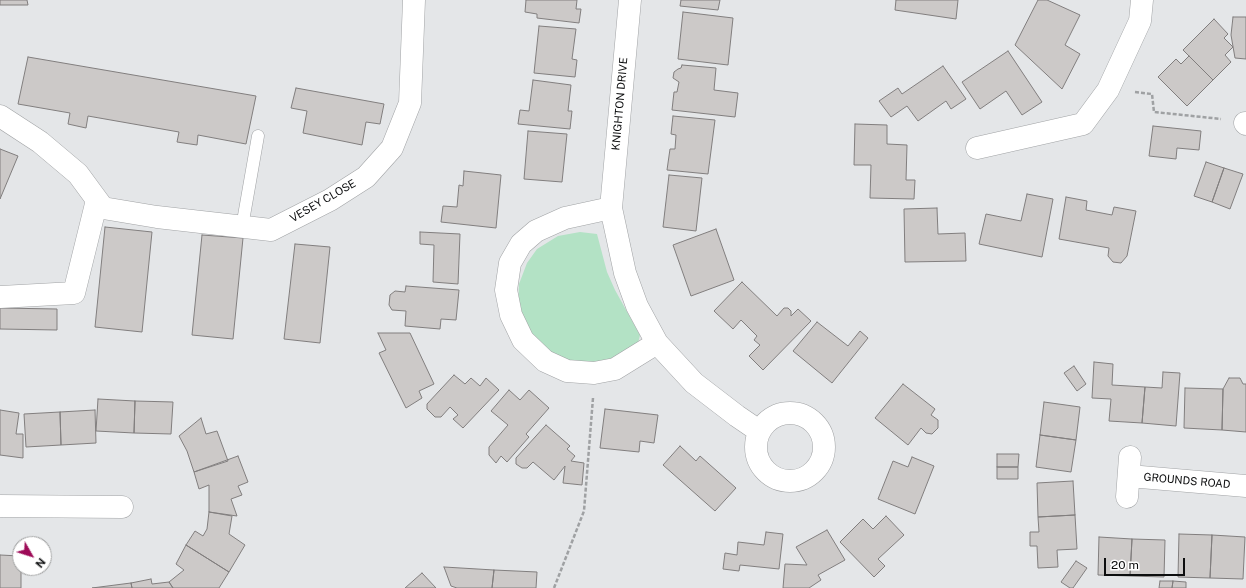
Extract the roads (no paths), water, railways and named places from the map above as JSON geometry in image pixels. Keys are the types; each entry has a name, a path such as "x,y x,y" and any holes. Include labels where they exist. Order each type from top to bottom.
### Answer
{"street":[{"name":"VESEY CLOSE","path":"0,116 40,142 78,174 103,208 157,217 271,230 330,200 366,177 392,148 410,103 414,0"},
{"name":"KNIGHTON DRIVE","path":"630,0 611,208 625,273 637,306 657,343 694,383 737,416 760,430"},
{"path":"977,148 1083,124 1108,90 1140,22 1142,0"},
{"path":"0,297 74,293 97,200"},
{"path":"611,208 565,218 536,231 521,244 510,263 506,290 511,316 523,340 544,361 566,371 594,373 615,370 657,343"},
{"name":"GROUNDS ROAD","path":"1127,497 1129,467 1246,486"},
{"path":"0,506 122,507"}],"lane":[{"path":"242,227 258,136"}]}
